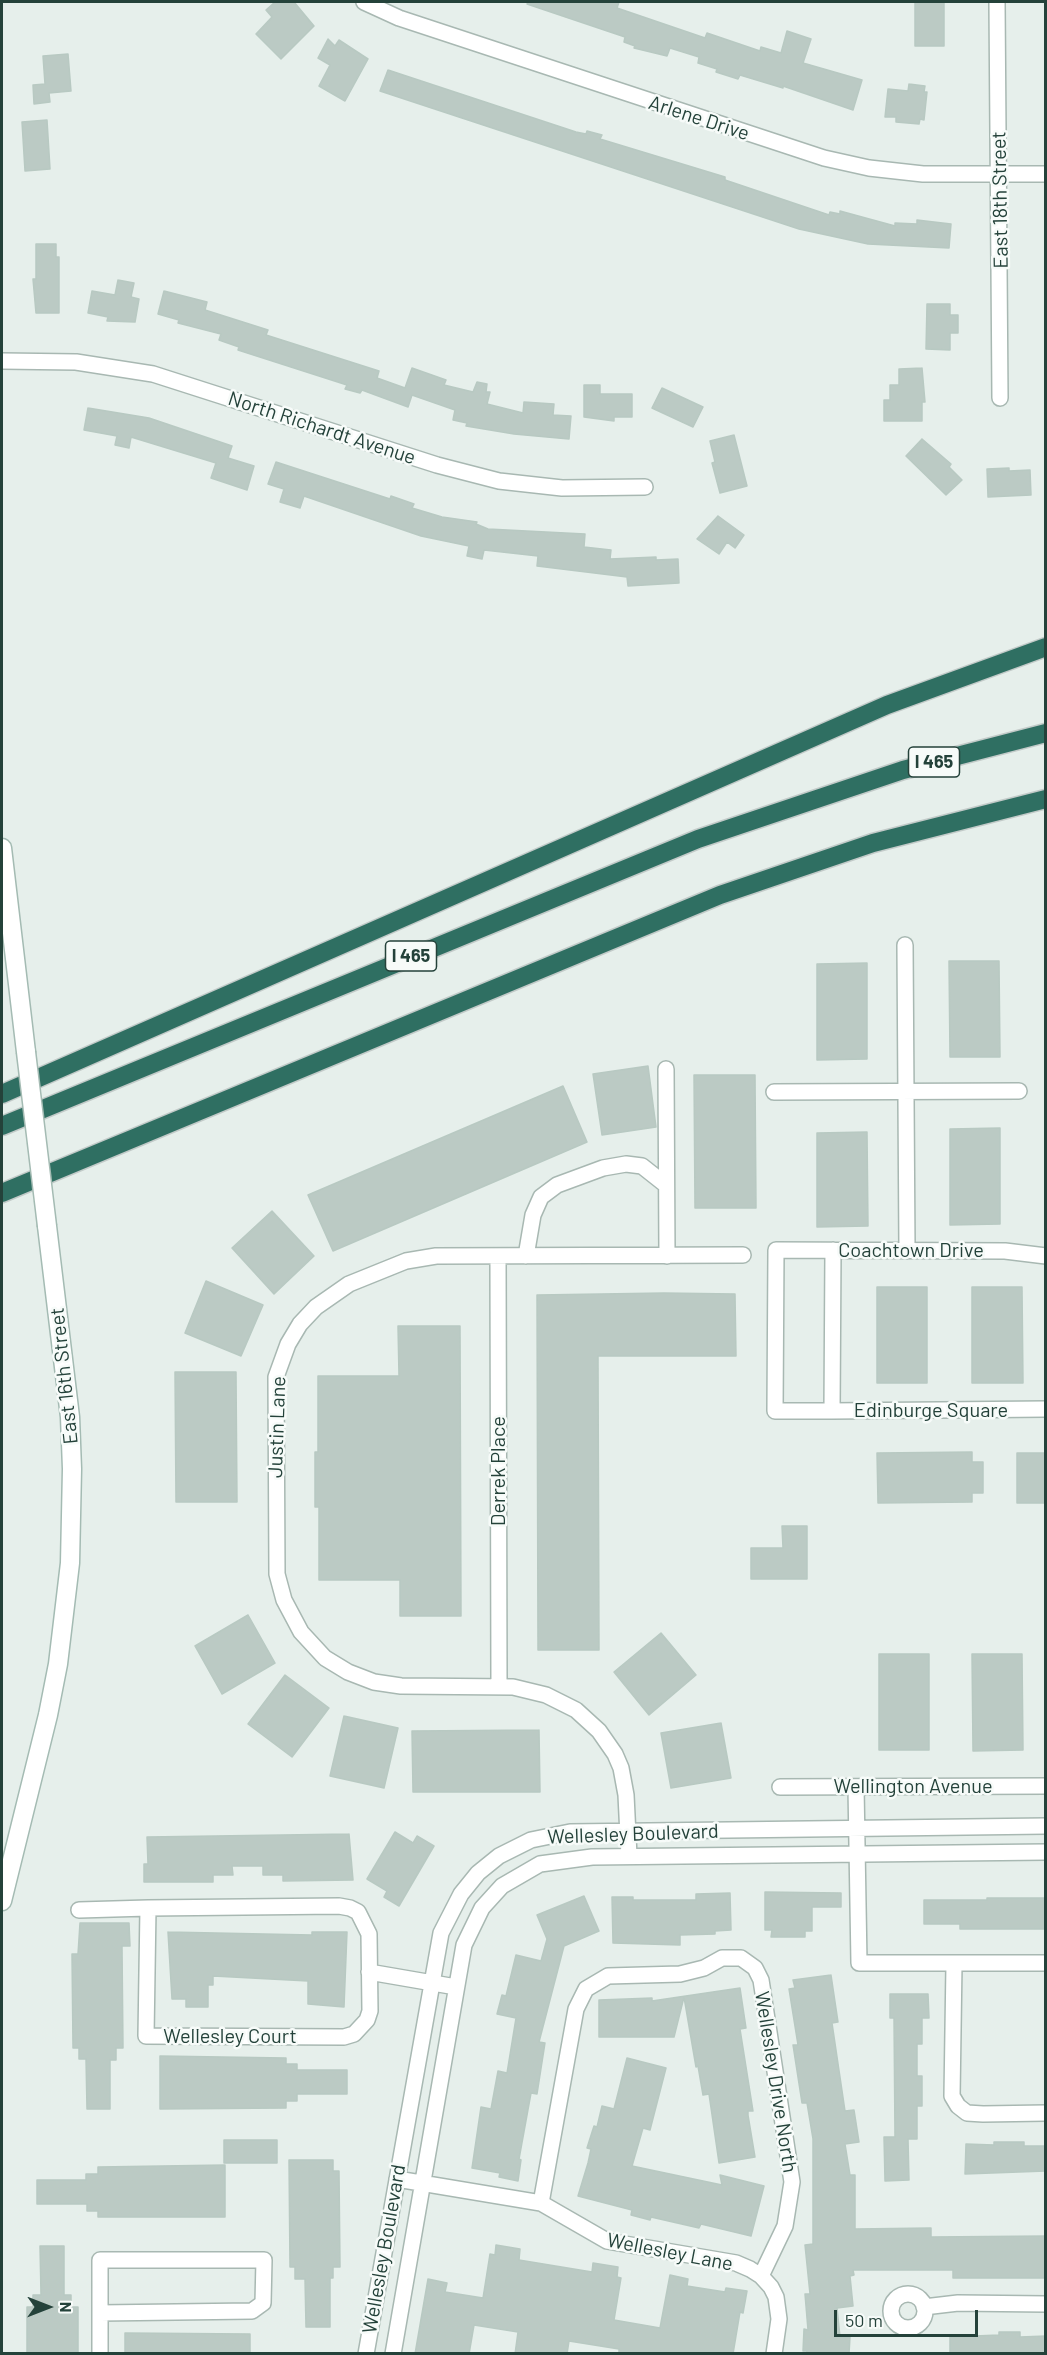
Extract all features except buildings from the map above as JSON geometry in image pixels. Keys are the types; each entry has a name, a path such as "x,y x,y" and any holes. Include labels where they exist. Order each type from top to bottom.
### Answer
{"highway":[{"path":"2,1094 887,705 1046,647"},
{"name":"I 465","path":"2,1126 698,839 903,770 1046,733"},
{"path":"2,1193 720,895 873,843 1046,799"}],"street":[{"name":"Arlene Drive","path":"364,2 399,18 824,158 915,174 1046,174"},
{"name":"East 18th Street","path":"997,2 1000,398"},
{"name":"North Richardt Avenue","path":"2,361 76,362 153,374 437,465 490,479 562,488 645,487"},
{"name":"East 16th Street","path":"2,848 70,1417 72,1479 70,1563 58,1664 48,1715 8,1848 2,1901"},
{"path":"905,945 907,1251"},
{"path":"666,1069 667,1256"},
{"path":"774,1092 1019,1091"},
{"path":"526,1256 533,1215 541,1197 557,1185 603,1168 626,1164 642,1166 666,1185"},
{"name":"Coachtown Drive","path":"832,1410 775,1410 776,1250 1005,1251 1046,1256"},
{"name":"Edinburge Square","path":"833,1250 832,1410 1046,1409"},
{"name":"Justin Lane","path":"629,1856 626,1795 621,1768 615,1754 599,1731 576,1710 554,1698 530,1690 499,1685 401,1686 374,1682 348,1672 325,1658 301,1632 284,1600 277,1574 274,1404 276,1377 288,1344 300,1324 332,1294 355,1281 416,1259 742,1255"},
{"name":"Derrek Place","path":"498,1257 499,1685"},
{"name":"Wellington Avenue","path":"780,1787 1046,1786"},
{"path":"856,1787 859,1963 1046,1964"},
{"name":"Wellesley Boulevard","path":"366,2354 441,1933 452,1907 478,1873 499,1856 519,1844 557,1833 1046,1826"},
{"name":"Wellesley Boulevard","path":"393,2354 456,1987 469,1932 482,1908 502,1886 526,1870 554,1860 629,1856 1046,1852"},
{"path":"79,1910 345,1906 358,1912 367,1924 369,1972 456,1987"},
{"name":"Wellesley Court","path":"148,1908 146,2036 350,2036 361,2028 370,2011 369,1972"},
{"name":"Wellesley Drive North","path":"541,2203 576,2009 589,1987 608,1976 681,1974 704,1968 722,1958 732,1957 746,1960 755,1968 761,1980 792,2182 785,2226 761,2276"},
{"path":"954,1964 952,2096 958,2106 967,2113 1046,2112"},
{"name":"Wellesley Lane","path":"397,2179 541,2203 607,2241 736,2263 761,2276"},
{"path":"100,2313 252,2311 262,2303 264,2260 100,2260 100,2313 100,2354"},
{"path":"761,2276 771,2287 777,2307 774,2354"},
{"path":"924,2307 958,2303 1046,2304"}]}
